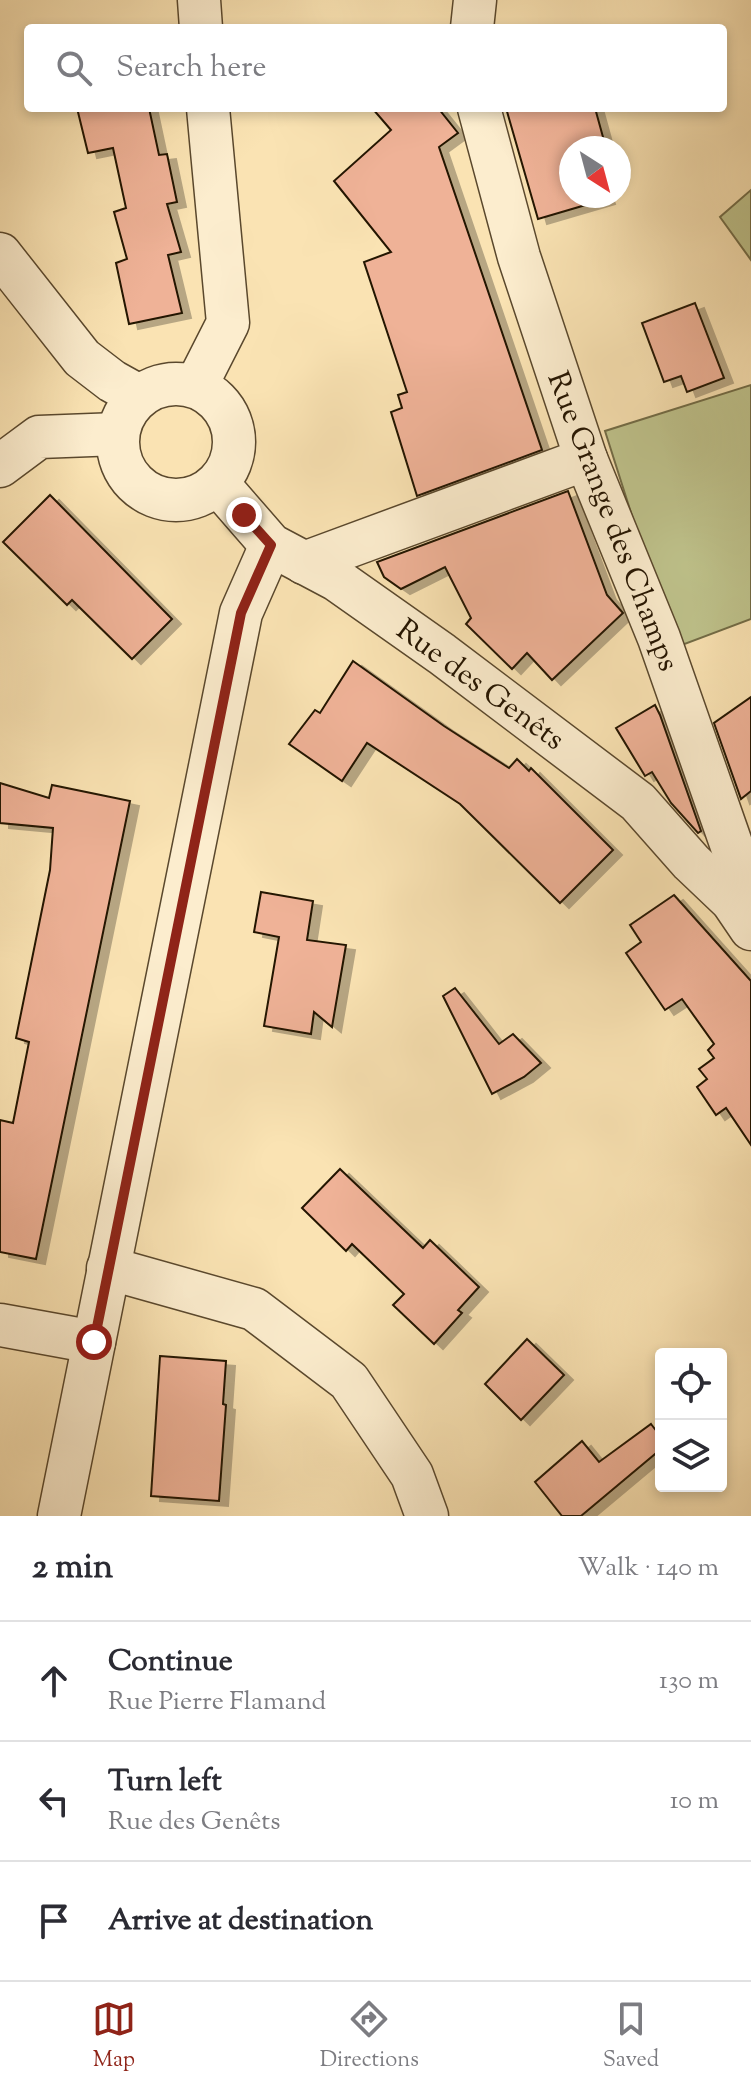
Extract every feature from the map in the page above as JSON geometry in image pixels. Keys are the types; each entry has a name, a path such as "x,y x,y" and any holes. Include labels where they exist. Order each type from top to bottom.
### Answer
{"street":[{"path":"199,0 201,24"},
{"path":"472,24 475,0"},
{"path":"196,386 228,323 208,112"},
{"name":"Rue Grange des Champs","path":"480,112 519,257 586,459 659,638 735,855 742,915"},
{"path":"0,254 82,358 112,381 139,396"},
{"path":"166,384 196,386 216,399 230,417 235,441 231,464 218,484 197,497 174,501 150,495 131,480 120,459 118,434 125,413 139,396 166,384"},
{"path":"0,466 39,437 118,434"},
{"path":"59,1516 241,613 288,554 586,459"},
{"name":"Rue des Genêts","path":"218,484 288,554 337,580 442,654 638,802 742,915"},
{"path":"108,1268 254,1309 349,1381 412,1475 427,1516"},
{"path":"0,1325 94,1342"}],"green space":[{"path":"751,190 751,260 720,217"},
{"path":"751,385 751,619 674,648 605,431"}],"building":[{"path":"78,112 150,112 159,155 167,154 177,202 167,204 181,252 168,255 182,313 129,324 116,263 127,259 114,212 126,208 113,148 88,153"},
{"path":"375,112 441,112 458,133 439,147 542,450 417,496 391,412 402,408 398,395 407,392 364,262 391,252 334,181 391,130"},
{"path":"507,112 596,112 603,136 559,136 559,208 575,208 538,219"},
{"path":"695,303 724,378 687,392 681,376 664,382 642,323"},
{"path":"568,491 607,595 623,613 552,680 527,653 512,669 466,624 471,618 445,567 401,589 384,577 377,562"},
{"path":"50,495 172,619 132,659 72,600 67,605 3,542"},
{"path":"353,661 509,768 517,759 529,771 531,768 613,850 560,903 460,804 367,743 342,781 289,744 315,710 320,713"},
{"path":"751,697 751,791 741,799 714,723"},
{"path":"655,705 701,831 698,833 671,803 652,772 645,776 616,728"},
{"path":"0,783 49,798 52,785 130,801 36,1259 0,1252 0,1120 13,1123 29,1042 16,1038 50,870 53,828 0,823"},
{"path":"261,892 313,901 307,940 346,945 332,1027 314,1012 311,1034 264,1026 279,937 254,932"},
{"path":"674,895 751,981 751,1145 726,1108 716,1115 697,1087 707,1079 699,1069 714,1058 708,1050 714,1044 682,999 665,1010 626,953 641,942 630,925"},
{"path":"455,988 499,1044 513,1034 541,1063 524,1077 492,1094 443,996"},
{"path":"340,1169 423,1248 430,1240 479,1287 458,1310 462,1313 434,1344 393,1305 404,1294 352,1244 346,1251 302,1208"},
{"path":"527,1339 564,1375 521,1420 485,1384"},
{"path":"160,1356 226,1361 219,1501 151,1496"},
{"path":"651,1424 655,1429 655,1454 581,1516 562,1516 535,1482 582,1441 599,1462"}],"route":[{"path":"94,1342 241,613 271,545 244,515"}]}
